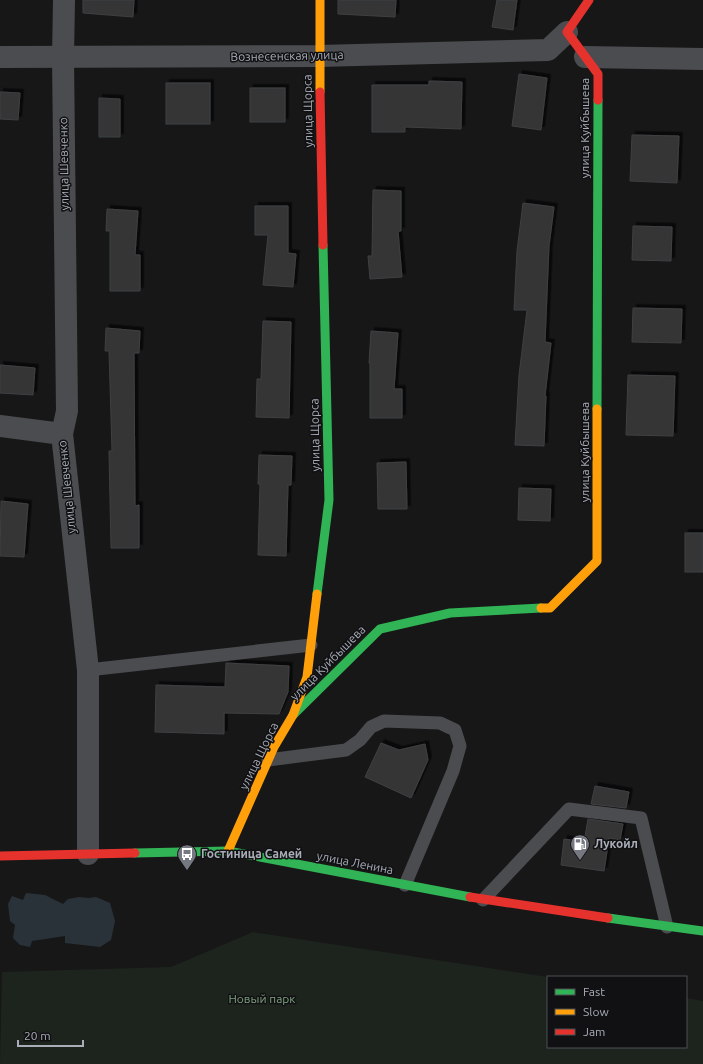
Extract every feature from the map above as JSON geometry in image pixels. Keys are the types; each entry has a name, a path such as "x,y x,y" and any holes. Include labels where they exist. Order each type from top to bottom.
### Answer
{"street":[{"name":"улица Шевченко","path":"64,0 63,57 67,411 62,434 88,670 88,854"},
{"name":"улица Щорса","path":"228,851 274,747 293,715 307,677 329,500 319,56 320,0"},
{"path":"567,32 589,0"},
{"name":"Вознесенская улица","path":"0,57 319,56 548,50 567,32"},
{"name":"улица Куйбышева","path":"293,715 380,628 450,613 550,608 597,561 598,74 567,32"},
{"path":"585,57 703,59"},
{"path":"0,426 62,434"},
{"name":"улица Ленина","path":"0,856 228,851 483,900 703,931"}],"lane":[{"path":"88,670 311,645"},
{"path":"268,760 346,750 360,740 371,727 384,721 440,723 455,730 460,746 453,771 404,885"},
{"path":"483,900 569,809 640,818 667,927"}],"green space":[{"name":"Новый парк","path":"253,932 547,977 547,1048 687,1048 687,998 703,1001 703,1064 0,1064 2,972 171,967"}],"shaded area":[{"path":"26,893 45,895 63,904 68,899 79,897 96,897 110,903 115,921 111,940 100,947 65,943 65,936 32,941 30,947 20,945 13,938 15,925 10,921 8,904 12,896 23,900"}],"building":[{"path":"83,0 134,0 133,17 83,13"},
{"path":"338,0 396,0 395,17 338,14"},
{"path":"497,0 517,0 513,30 492,27"},
{"path":"519,74 547,78 541,130 512,126"},
{"path":"429,81 462,82 461,129 405,127 405,132 372,132 372,85 429,85"},
{"path":"166,83 210,83 210,124 166,124"},
{"path":"250,88 285,88 285,122 250,122"},
{"path":"0,92 20,93 18,120 0,119"},
{"path":"99,98 120,99 120,137 99,137"},
{"path":"632,135 679,136 677,183 630,181"},
{"path":"373,190 401,191 401,231 398,231 402,277 370,279 368,256 372,256"},
{"path":"523,203 554,207 549,246 545,342 551,343 545,396 544,446 515,445 519,375 527,310 514,310 517,251"},
{"path":"255,206 288,206 288,253 296,254 293,287 263,285 268,235 255,235"},
{"path":"107,209 138,211 135,255 140,255 140,291 110,291 110,231 106,231"},
{"path":"633,226 672,227 671,261 632,260"},
{"path":"633,308 682,309 681,343 632,342"},
{"path":"263,321 291,322 289,418 256,417 257,379 261,379"},
{"path":"106,328 140,331 139,353 134,353 135,506 139,505 139,548 111,548 109,451 112,451 109,351 105,351"},
{"path":"371,331 398,333 394,389 402,389 402,418 370,418 369,363"},
{"path":"0,365 35,368 33,395 0,393"},
{"path":"628,375 675,376 673,436 626,435"},
{"path":"259,455 292,456 291,485 288,485 286,556 258,555 260,484 258,484"},
{"path":"406,462 407,509 378,509 377,463"},
{"path":"519,488 551,489 550,521 518,520"},
{"path":"1,501 28,504 24,557 0,556"},
{"path":"685,533 703,533 703,572 685,572"},
{"path":"226,663 289,666 288,692 279,714 224,713 224,734 155,732 156,685 225,687"},
{"path":"381,743 399,750 425,744 428,760 411,798 365,777"},
{"path":"595,786 629,792 626,808 591,804"},
{"path":"588,819 623,824 620,840 609,838 604,871 561,865 564,839 584,842"}],"traffic: fast":[{"path":"597,409 598,100"},
{"path":"317,594 329,500 323,245"},
{"path":"293,715 380,629 450,613 541,608"},
{"path":"135,853 228,851 470,897"},
{"path":"608,918 703,931"}],"traffic: slow":[{"path":"320,0 320,92"},
{"path":"541,608 550,608 597,561 597,409"},
{"path":"228,851 274,747 293,715 307,677 317,594"}],"traffic: jam":[{"path":"589,0 567,32 598,74 598,100"},
{"path":"320,92 323,245"},
{"path":"0,856 135,853"},
{"path":"470,897 608,918"}],"place":[{"name":"Лукойл","path":"580,861"},
{"name":"Гостиница Самей","path":"187,871"}]}
